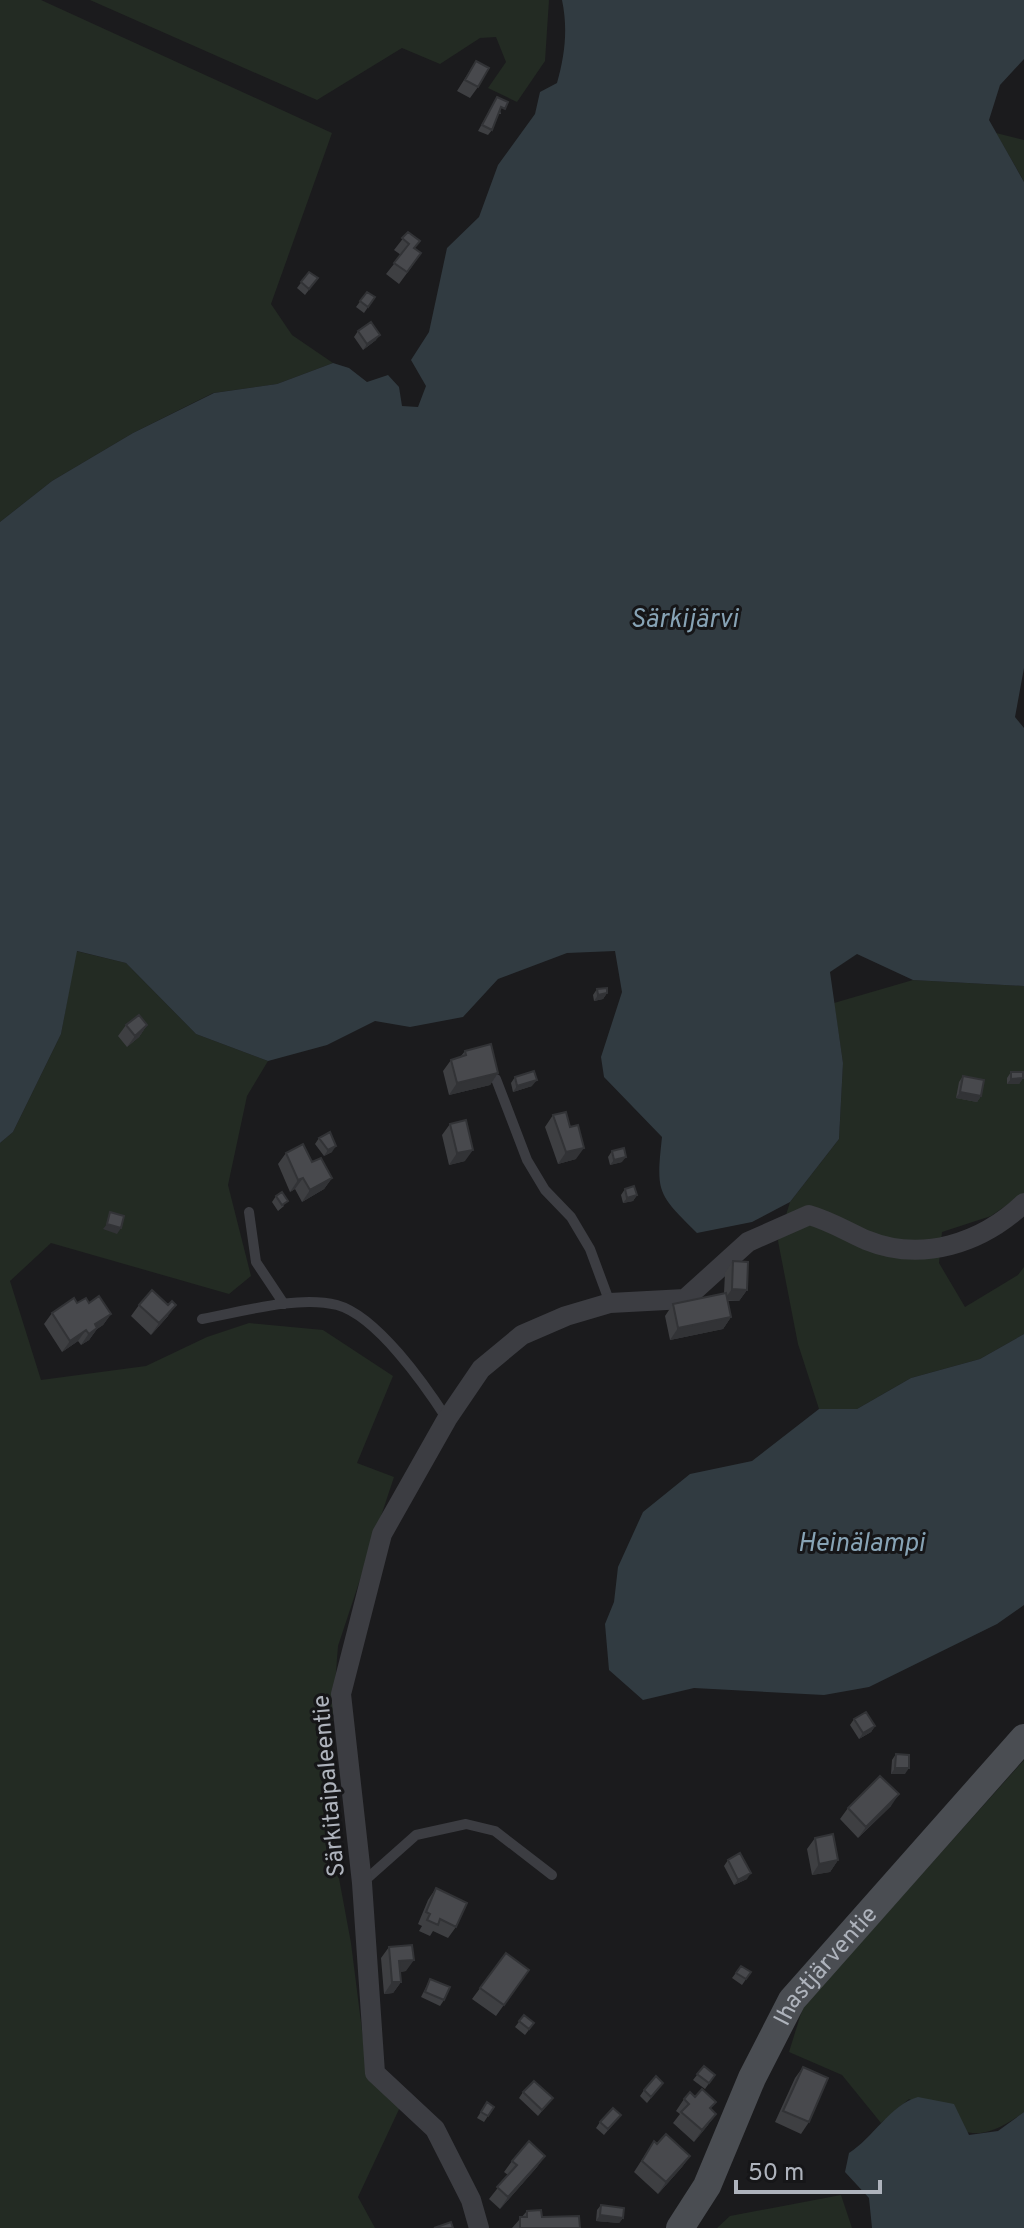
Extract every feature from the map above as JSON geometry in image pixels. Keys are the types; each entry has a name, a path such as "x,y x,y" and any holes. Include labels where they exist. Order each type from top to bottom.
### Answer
{"street":[{"name":"Särkitaipaleentie","path":"479,2228 471,2200 435,2129 375,2073 362,1883 341,1694 382,1534 447,1419 481,1369 522,1335 566,1316 610,1303 685,1299 748,1242 809,1215 836,1223 865,1239 908,1252 960,1243 1006,1220 1024,1203"},
{"name":"Ihastjärventie","path":"680,2228 707,2186 752,2078 792,2000 1024,1738"}],"lane":[{"path":"496,1079 527,1160 590,1249 610,1303"},
{"path":"249,1212 256,1262 284,1304"},
{"path":"202,1319 284,1304 337,1305 367,1321 424,1384 447,1419"},
{"path":"362,1883 416,1835 466,1824 495,1831 552,1875"}],"shaded area":[{"path":"0,0 41,0 332,133 271,304 292,335 333,363 277,384 213,393 133,433 52,481 0,522"},
{"path":"90,0 549,0 545,61 517,102 488,88 506,62 496,37 480,38 440,64 402,48 317,100"},
{"path":"996,133 1024,140 1024,182 1022,178"},
{"path":"76,951 126,963 196,1034 268,1061 247,1096 228,1185 251,1276 229,1294 51,1243 10,1281 41,1380 146,1366 207,1337 249,1323 323,1330 393,1376 357,1463 394,1477 338,1646 328,1777 338,1873 351,1943 368,2078 401,2105 358,2197 375,2228 0,2228 0,1143 13,1132 61,1034"},
{"path":"913,980 1024,986 1024,1193 991,1216 942,1232 939,1263 965,1307 1018,1275 1024,1267 1024,1334 980,1359 911,1378 857,1409 819,1409 798,1344 778,1241 790,1202 839,1139 843,1063 834,1003"},
{"path":"1024,1760 1024,2112 990,2131 965,2132 909,2099 881,2123 842,2075 789,2052 803,2007"},
{"path":"841,2195 852,2228 717,2228 730,2216"}],"water":[{"name":"Särkijärvi","path":"562,0 1024,0 1024,59 1000,85 989,120 1024,182 1024,668 1015,717 1024,728 1024,986 913,980 857,954 830,972 843,1063 839,1139 790,1202 752,1222 697,1233 662,1191 659,1170 662,1137 604,1077 601,1057 622,992 615,951 567,953 498,979 463,1017 410,1027 375,1021 327,1045 268,1061 196,1034 126,963 77,951 61,1034 13,1132 0,1143 0,522 52,481 133,433 214,393 277,384 333,363 349,368 367,382 388,375 399,387 402,406 418,407 426,386 411,360 429,332 447,248 479,217 498,165 535,114 540,92 557,83 565,42"},
{"name":"Heinälampi","path":"1024,1334 1024,1605 997,1624 869,1687 824,1695 694,1688 643,1700 609,1670 605,1624 614,1602 618,1567 643,1512 690,1474 752,1461 819,1409 857,1409 911,1378 980,1359"},
{"path":"918,2097 954,2104 969,2135 998,2131 1024,2112 1024,2228 872,2228 869,2198 845,2172 849,2153 890,2114"}],"building":[{"path":"476,61 489,68 478,87 465,80"},
{"path":"497,97 508,102 505,109 501,107 492,130 482,125"},
{"path":"408,232 420,241 414,248 421,253 407,272 394,263 409,244 402,238"},
{"path":"309,272 318,278 309,289 301,282"},
{"path":"367,292 375,297 368,307 360,301"},
{"path":"371,322 380,335 367,344 358,331"},
{"path":"607,988 607,993 598,995 597,989"},
{"path":"139,1015 147,1025 135,1036 126,1025"},
{"path":"491,1044 498,1073 457,1083 451,1060 466,1055 465,1051"},
{"path":"534,1071 537,1080 517,1086 515,1077"},
{"path":"1011,1072 1023,1072 1023,1078 1011,1079"},
{"path":"963,1076 984,1080 981,1096 960,1092"},
{"path":"566,1112 570,1127 578,1125 584,1148 566,1152 553,1115"},
{"path":"466,1120 473,1150 457,1153 450,1124"},
{"path":"330,1132 336,1146 328,1150 319,1138"},
{"path":"303,1144 312,1162 321,1158 332,1178 310,1190 303,1178 298,1180 286,1153"},
{"path":"624,1148 626,1157 614,1160 612,1151"},
{"path":"634,1186 637,1195 627,1198 625,1189"},
{"path":"282,1192 288,1201 282,1205 276,1196"},
{"path":"110,1212 124,1216 121,1228 107,1224"},
{"path":"733,1261 748,1262 747,1290 732,1289"},
{"path":"152,1290 168,1305 172,1301 176,1305 159,1323 139,1305"},
{"path":"726,1293 731,1317 678,1328 673,1304"},
{"path":"99,1296 111,1314 95,1324 97,1328 89,1334 86,1330 70,1341 52,1313 74,1298 77,1303 86,1298 89,1303"},
{"path":"866,1712 875,1726 863,1733 854,1719"},
{"path":"896,1754 909,1755 909,1768 895,1768"},
{"path":"880,1776 899,1794 866,1827 848,1808"},
{"path":"833,1834 838,1860 819,1864 815,1838"},
{"path":"740,1853 751,1873 738,1880 728,1860"},
{"path":"436,1888 467,1903 456,1927 440,1919 438,1925 427,1920 430,1914 426,1912"},
{"path":"412,1945 414,1960 399,1961 401,1982 392,1982 389,1947"},
{"path":"506,1953 529,1970 504,2005 480,1988"},
{"path":"741,1966 751,1972 746,1979 736,1973"},
{"path":"430,1979 450,1987 444,2000 425,1992"},
{"path":"524,2015 534,2023 529,2029 519,2021"},
{"path":"704,2066 715,2075 709,2083 697,2074"},
{"path":"803,2067 828,2078 809,2122 783,2111"},
{"path":"656,2076 663,2083 651,2097 644,2090"},
{"path":"534,2081 553,2098 542,2110 523,2092"},
{"path":"702,2089 716,2102 710,2108 716,2114 702,2130 681,2112 689,2104 684,2099 690,2092 695,2097"},
{"path":"487,2102 494,2107 488,2116 481,2112"},
{"path":"613,2108 621,2115 608,2129 600,2122"},
{"path":"666,2134 690,2156 666,2182 642,2161 654,2141 657,2144"},
{"path":"529,2141 545,2156 508,2197 497,2187 517,2165 512,2161"},
{"path":"601,2205 624,2208 623,2218 600,2215"},
{"path":"541,2210 542,2217 579,2216 580,2228 520,2228 520,2217 527,2217 527,2211"},
{"path":"451,2222 453,2228 434,2228"}]}
